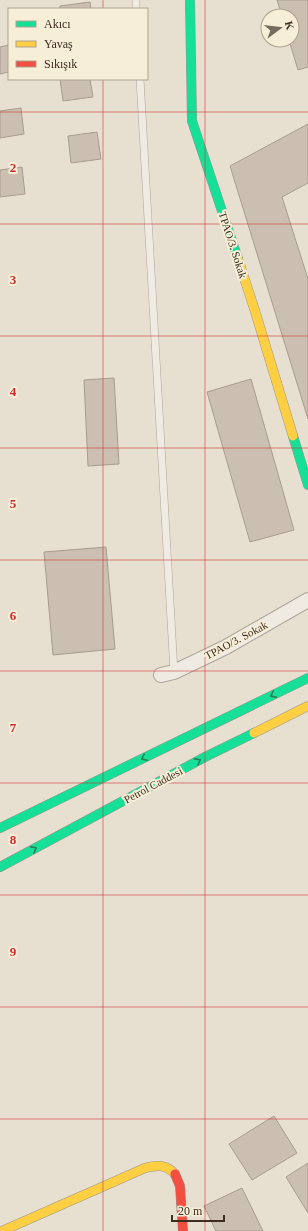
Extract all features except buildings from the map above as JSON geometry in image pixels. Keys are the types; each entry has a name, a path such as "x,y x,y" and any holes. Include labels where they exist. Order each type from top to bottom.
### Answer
{"street":[{"name":"TPAO/3. Sokak","path":"190,0 192,120 255,311 308,485"},
{"name":"TPAO/3. Sokak","path":"167,674 226,647 308,600"},
{"path":"0,828 308,678"},
{"name":"Petrol Caddesi","path":"0,867 205,757 308,706"},
{"path":"2,1231 157,1164 169,1168 178,1180 180,1186 183,1231"}],"lane":[{"path":"140,80 167,674"}],"traffic: fast":[{"path":"190,0 192,121 238,259"},
{"path":"293,436 308,485"},
{"path":"0,828 308,678"},
{"path":"0,867 205,757 254,733"}],"traffic: slow":[{"path":"238,259 293,436"},
{"path":"254,733 308,706"},
{"path":"2,1231 145,1168 161,1166 168,1168 175,1174"}],"traffic: jam":[{"path":"175,1174 180,1186 183,1231"}]}
